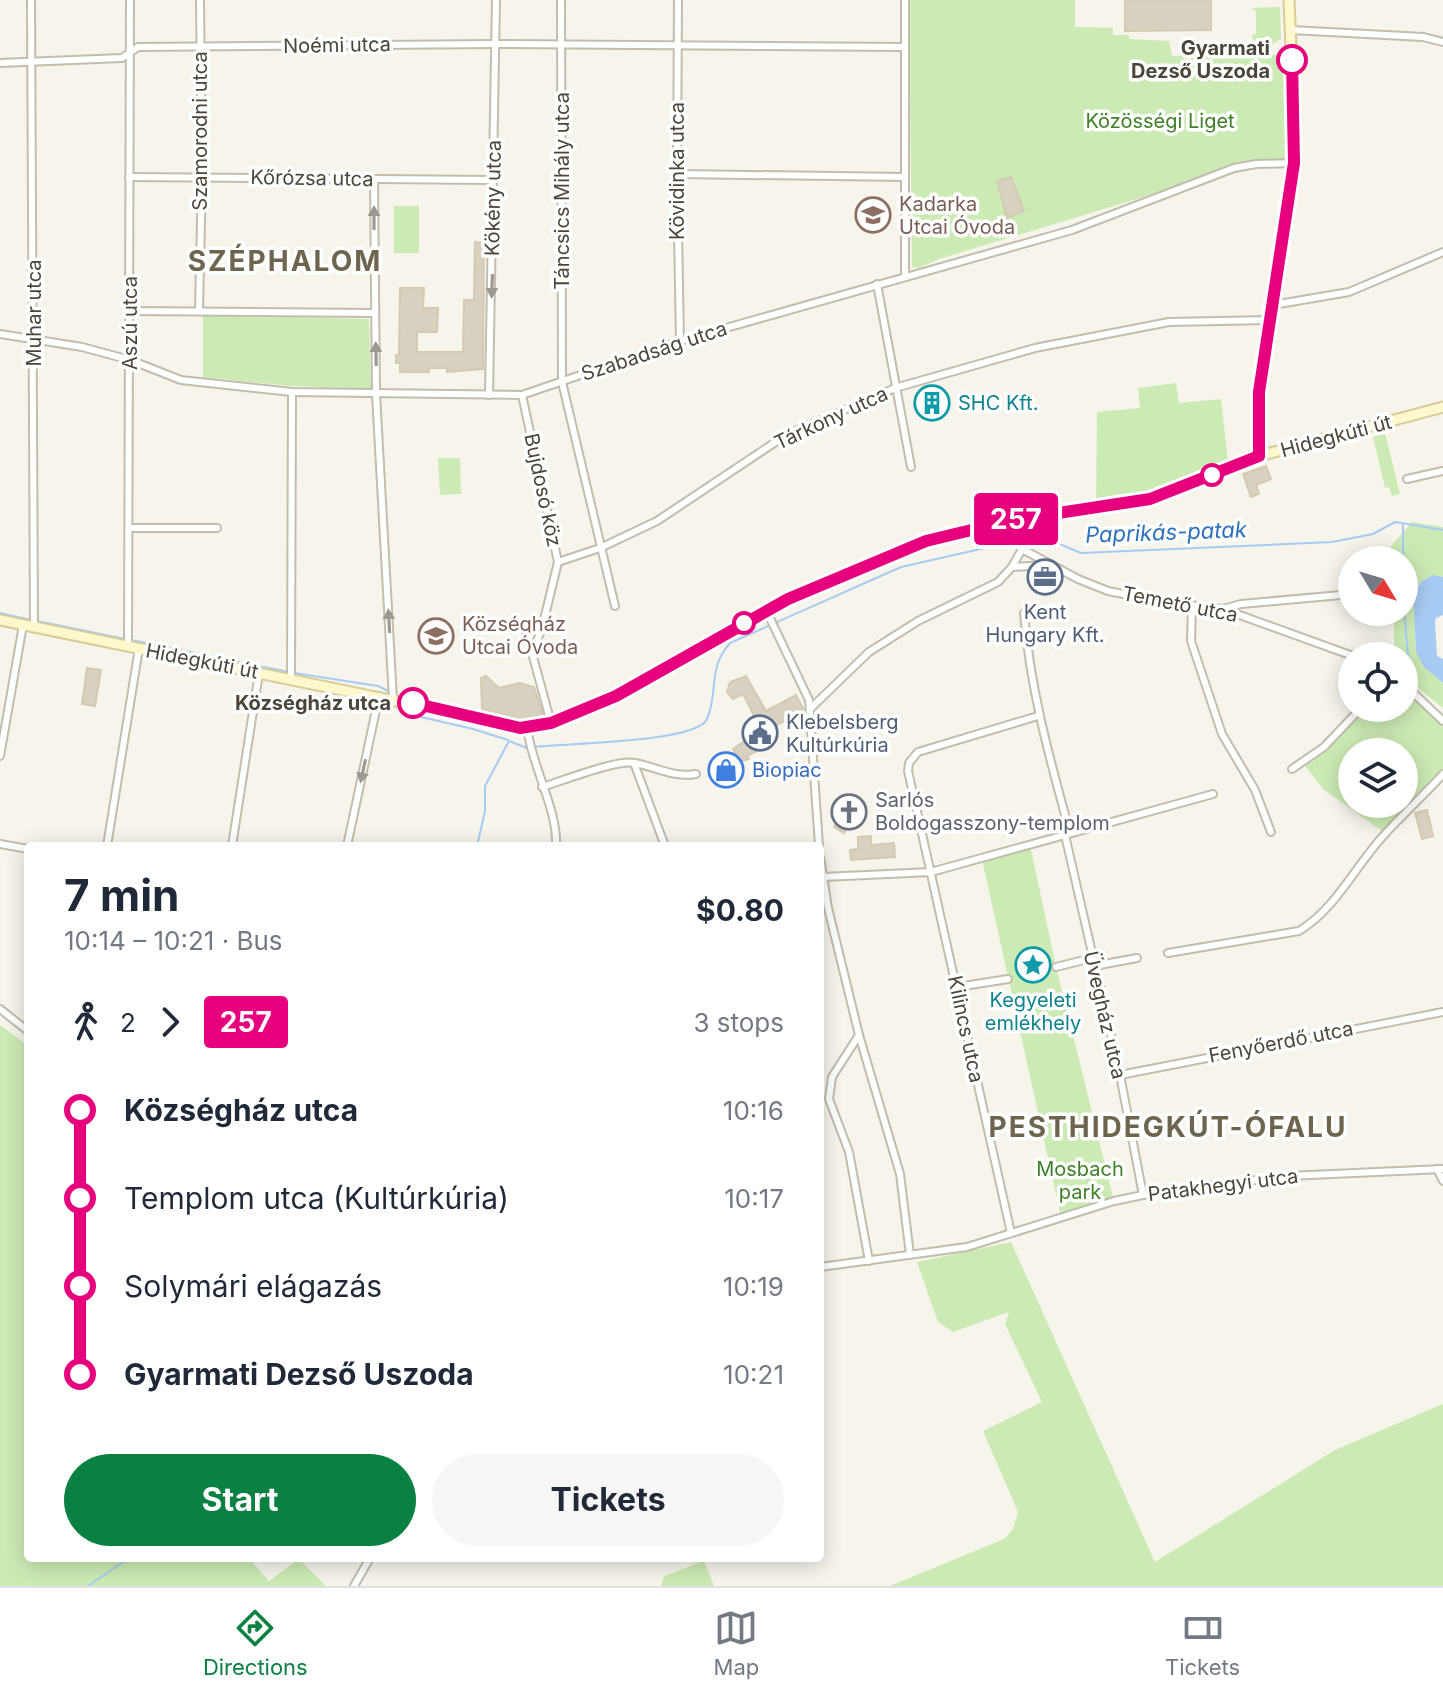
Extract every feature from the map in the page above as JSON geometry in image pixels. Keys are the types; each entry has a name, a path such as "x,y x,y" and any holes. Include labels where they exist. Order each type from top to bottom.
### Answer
{"main road":[{"path":"1259,456 1259,392 1294,163 1289,0"},
{"name":"Hidegkúti út","path":"0,620 32,623 259,673 291,675 527,728 551,723 616,696 835,577 926,541 1013,520 1150,499 1259,456 1443,407"}],"street":[{"name":"Muhar utca","path":"0,756 32,623 34,339 31,0"},
{"name":"Aszú utca","path":"107,842 131,644 130,0"},
{"name":"Szamorodni utca","path":"199,310 202,177 200,0"},
{"name":"Kökény utca","path":"489,395 496,0"},
{"name":"Táncsics Mihály utca","path":"561,0 562,382 615,606"},
{"name":"Kövidinka utca","path":"678,0 680,341"},
{"path":"905,0 905,275"},
{"path":"1291,30 1423,37 1443,42"},
{"name":"Noémi utca","path":"0,63 122,58 138,47 495,44 903,47"},
{"name":"Szabadság utca","path":"0,334 82,347 130,360 181,380 292,392 522,395 680,341 1072,230 1234,168 1294,163"},
{"path":"677,174 905,177"},
{"name":"Kőrózsa utca","path":"129,177 494,180"},
{"path":"374,179 376,394 393,699"},
{"path":"1273,305 1349,292 1443,252"},
{"path":"877,284 911,467"},
{"path":"131,311 375,313"},
{"name":"Tárkony utca","path":"558,562 600,548 657,521 786,435 895,388 1035,348 1169,322 1270,320"},
{"path":"291,675 292,392"},
{"name":"Bujdosó köz","path":"522,395 558,562 542,628 532,653 551,723"},
{"path":"1407,479 1443,471"},
{"path":"810,709 869,652 918,621 989,588 1012,567 1021,547 1013,520"},
{"path":"129,528 217,528"},
{"name":"Temető utca","path":"1021,547 1078,579 1108,591 1223,609 1338,651"},
{"path":"1012,567 1054,565"},
{"path":"1223,609 1241,604 1338,595"},
{"path":"1192,606 1191,641 1208,696 1224,740 1255,790 1271,832"},
{"name":"Üvegház utca","path":"1024,613 1027,659 1038,716 1068,834 1143,1195"},
{"path":"768,614 810,709 819,842"},
{"path":"233,842 259,673"},
{"path":"348,842 379,696"},
{"path":"1418,697 1443,721"},
{"name":"Kilincs utca","path":"1011,1233 909,778 909,763 912,756 1038,716"},
{"path":"1292,769 1324,747 1348,722"},
{"path":"527,728 531,753 555,825 556,842"},
{"path":"542,787 588,772 634,763 680,776 696,774"},
{"path":"634,763 664,842"},
{"path":"1168,953 1299,931 1338,894 1385,833 1443,774"},
{"path":"824,877 931,872 1213,794"},
{"path":"0,844 24,848"},
{"path":"824,881 859,1035 900,1174 910,1255"},
{"path":"1056,967 1137,958"},
{"path":"957,987 1008,979"},
{"path":"0,1009 24,1028"},
{"name":"Fenyőerdő utca","path":"1120,1075 1443,1012"},
{"path":"859,1035 832,1077 829,1099 849,1152 869,1261"},
{"path":"1440,1169 1443,1181"},
{"name":"Patakhegyi utca","path":"824,1267 967,1247 1143,1195 1288,1176 1440,1169"},
{"path":"354,1586 368,1562"}],"green space":[{"name":"Közösségi Liget","path":"909,0 1075,0 1075,27 1113,28 1113,35 1129,35 1129,39 1169,41 1172,56 1278,55 1287,63 1289,160 1233,165 1163,191 939,259 919,268 912,267"},
{"path":"1280,7 1281,39 1272,44 1254,41 1251,35 1256,34 1256,11 1251,8"},
{"path":"394,206 419,206 419,253 394,253"},
{"path":"203,315 369,319 371,389 291,386 203,377"},
{"path":"1176,383 1179,403 1221,399 1228,461 1148,493 1096,503 1097,412 1140,408 1138,388"},
{"path":"1385,433 1400,494 1392,496 1389,487 1385,488 1373,437"},
{"path":"438,458 460,458 461,494 440,495"},
{"path":"1412,522 1443,527 1443,577 1425,579 1418,587 1418,546 1391,546"},
{"path":"1394,626 1415,626 1415,642 1394,642"},
{"path":"1418,654 1425,667 1443,683 1443,708 1418,688"},
{"path":"1418,697 1443,721 1443,774 1418,799 1418,738 1338,738 1338,800 1323,789 1303,763 1346,722 1418,722"},
{"path":"1364,818 1400,818 1385,833"},
{"name":"Mosbach park","path":"1030,845 1056,967 1114,1201 1061,1217 982,859"},
{"path":"0,1025 24,1043 24,1562 252,1562 269,1581 295,1562 302,1562 326,1586 0,1586"},
{"path":"1011,1242 1155,1562 1335,1450 1443,1404 1443,1586 890,1586 1004,1539 1013,1529 1018,1512 983,1431 1042,1402 1005,1324 1009,1312 953,1332 938,1322 917,1262"},
{"path":"704,1562 714,1586 661,1586 664,1576"}],"water":[{"path":"1433,575 1443,577 1443,615 1435,622 1437,656 1443,659 1443,683 1424,667 1418,656 1415,626 1418,626 1418,586"}],"building":[{"name":"Gyarmati Dezső Uszoda","path":"1125,0 1211,0 1211,30 1125,31"},
{"path":"1011,177 1024,211 1007,218 997,181"},
{"path":"475,242 484,243 483,369 447,372 447,368 429,368 429,372 400,372 396,355 399,355 400,288 424,288 423,308 438,308 437,332 417,332 417,352 463,352 464,300 474,300"},
{"path":"1266,466 1271,479 1256,485 1259,494 1251,497 1243,474"},
{"path":"87,668 101,670 95,706 82,704"},
{"path":"486,676 499,688 520,683 534,687 543,715 521,719 482,709 481,678"},
{"name":"Klebelsberg Kultúrkúria","path":"746,676 766,711 796,695 804,710 773,727 775,742 743,761 739,760 733,749 749,738 747,734 760,727 743,694 733,699 727,692 730,682"},
{"name":"Sarlós Boldogasszony-templom","path":"849,800 859,806 844,833 834,827"},
{"path":"1427,810 1433,836 1422,839 1416,818 1418,812"},
{"path":"871,836 871,845 894,843 895,857 851,860 850,850 858,849 858,837"}],"waterway":[{"path":"132,307 133,180"},
{"path":"169,308 242,309"},
{"name":"Paprikás-patak","path":"1022,539 1038,535 1081,553 1332,542 1373,534 1395,522 1443,530"},
{"path":"1403,525 1403,546"},
{"name":"Paprikás-patak","path":"533,747 655,737 698,727 707,719 718,662 730,643 901,567 1016,541"},
{"path":"0,613 31,620"},
{"path":"37,621 125,639"},
{"path":"1405,626 1407,642"},
{"path":"131,640 294,673 378,686 388,691"},
{"path":"421,717 508,740"},
{"name":"Paprikás-patak","path":"478,842 485,811 485,786 509,741 527,748"},
{"name":"Paprikás-patak","path":"88,1586 123,1562"}],"bus line":[{"name":"257","path":"413,703 513,727 527,728 551,723 616,696 788,599 926,541 1013,520 1150,499 1259,456 1259,392 1294,163 1292,60"}],"place":[{"name":"Gyarmati Dezső Uszoda","path":"1292,60"},
{"name":"Kadarka Utcai Óvoda","path":"873,215"},
{"name":"SHC Kft.","path":"932,403"},
{"name":"Kent Hungary Kft.","path":"1045,577"},
{"name":"Községház Utcai Óvoda","path":"436,636"},
{"name":"Községház utca","path":"413,703"},
{"name":"Klebelsberg Kultúrkúria","path":"760,733"},
{"name":"Biopiac","path":"726,770"},
{"name":"Sarlós Boldogasszony-templom","path":"849,812"},
{"name":"Kegyeleti emlékhely","path":"1033,965"}],"district":[{"name":"SZÉPHALOM","path":"285,261"},
{"name":"PESTHIDEGKÚT-ÓFALU","path":"1168,1127"}]}
